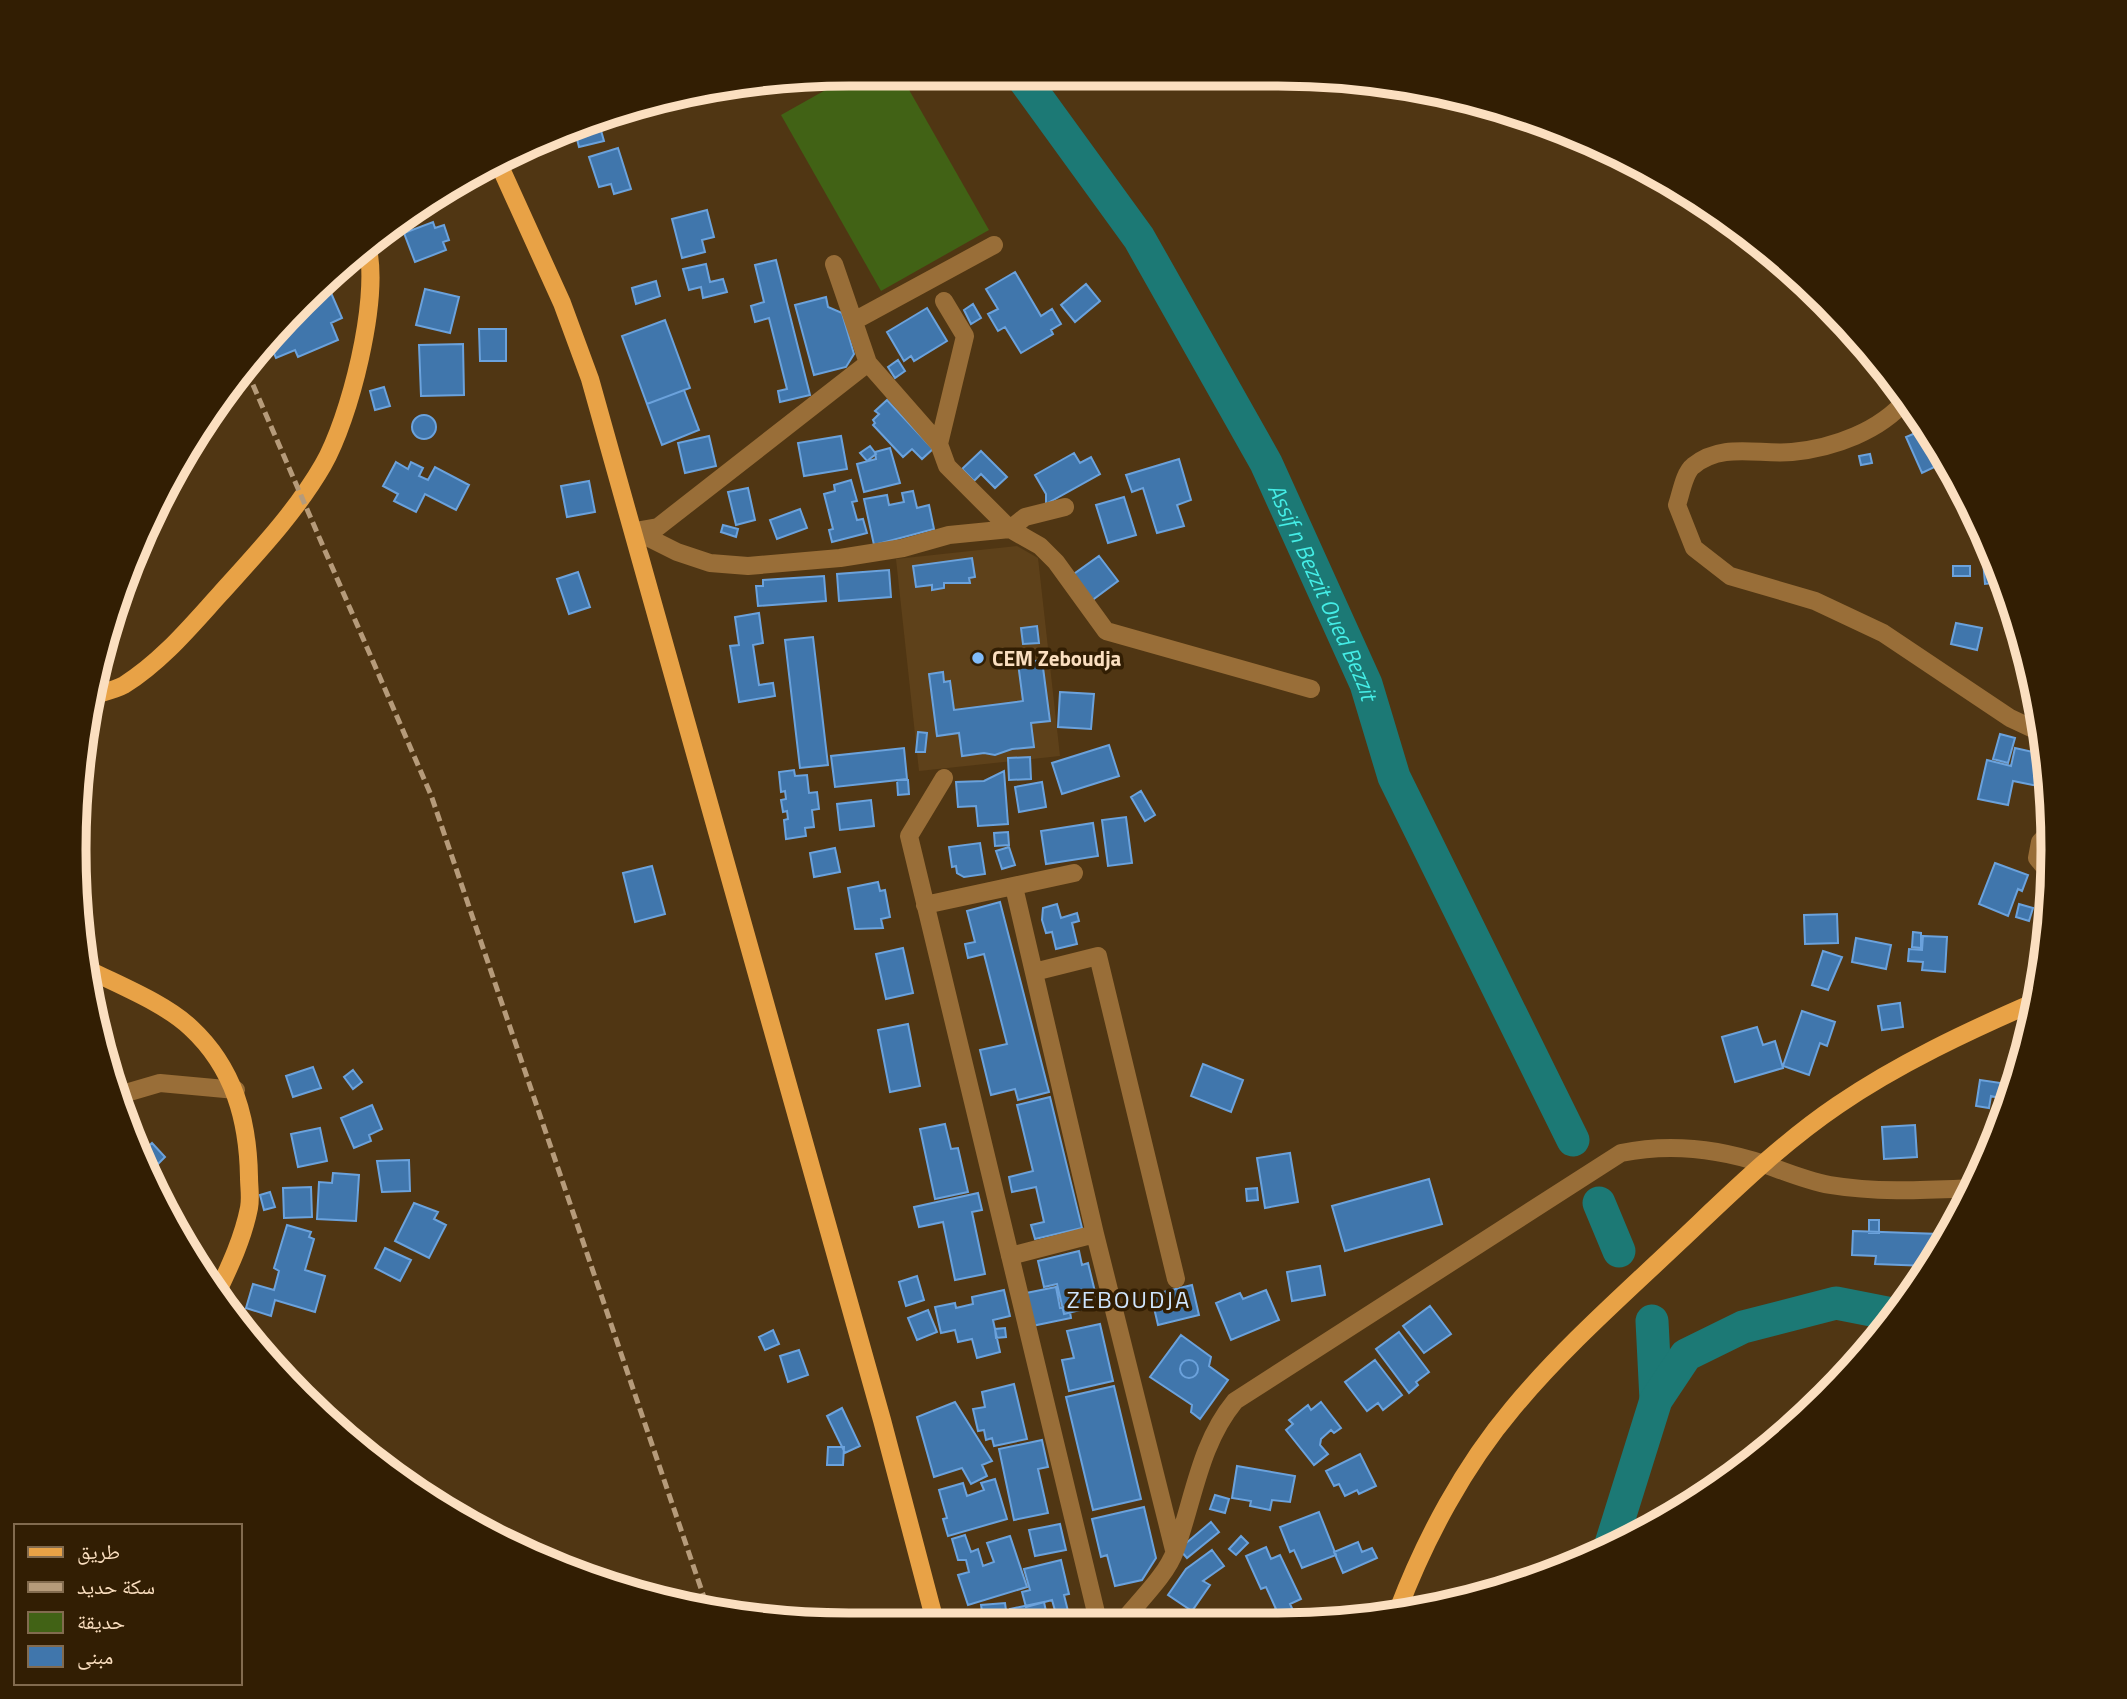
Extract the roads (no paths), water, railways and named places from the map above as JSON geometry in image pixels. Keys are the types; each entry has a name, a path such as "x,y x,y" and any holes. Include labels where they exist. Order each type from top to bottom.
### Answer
{"main road":[{"path":"502,170 562,303 590,379 635,531 882,1420 933,1613"},
{"path":"102,693 121,687 162,657 245,567 302,498 324,464 345,409 372,295 369,257"},
{"path":"96,973 140,995 190,1027 221,1064 236,1090 248,1152 249,1206 237,1250 221,1284"},
{"path":"1400,1603 1409,1580 1454,1492 1512,1409 1590,1324 1762,1164 1838,1105 1869,1085 2025,1007"}],"street":[{"path":"854,321 993,245"},
{"path":"834,264 868,363 939,444 947,466 1010,529 1040,546 1056,562 1106,631 1311,689"},
{"path":"939,444 965,336 944,301"},
{"path":"635,531 658,527 868,363"},
{"path":"1900,408 1847,441 1793,452 1716,452 1690,467 1677,505 1694,548 1730,576 1815,601 1883,633 2010,718 2031,728"},
{"path":"635,531 677,552 710,563 748,566 840,558 903,548 949,536 1010,529 1025,517 1065,507"},
{"path":"944,778 909,836 1096,1613"},
{"path":"2041,840 2037,858 2041,863"},
{"path":"925,905 1074,873"},
{"path":"1014,887 1095,1234 1174,1553"},
{"path":"1034,972 1098,956 1176,1279"},
{"path":"125,1093 160,1083 236,1090"},
{"path":"1129,1613 1174,1553 1199,1468 1220,1420 1235,1401 1621,1153 1674,1147 1725,1153 1828,1185 1871,1191 1961,1188"},
{"path":"1010,1256 1095,1234"}],"waterway":[{"name":"Assif n Bezzit Oued Bezzit","path":"1029,86 1139,238 1266,463 1366,684 1394,777 1573,1140"},
{"path":"1599,1203 1619,1251"},
{"path":"1614,1535 1656,1400 1686,1355 1743,1327 1836,1303 1884,1312"},
{"path":"1652,1321 1656,1400"}],"railway":[{"path":"250,378 431,795 705,1600"}],"place":[{"name":"CEM Zeboudja","path":"978,658"}],"district":[{"name":"ZEBOUDJA","path":"1129,1299"}]}
